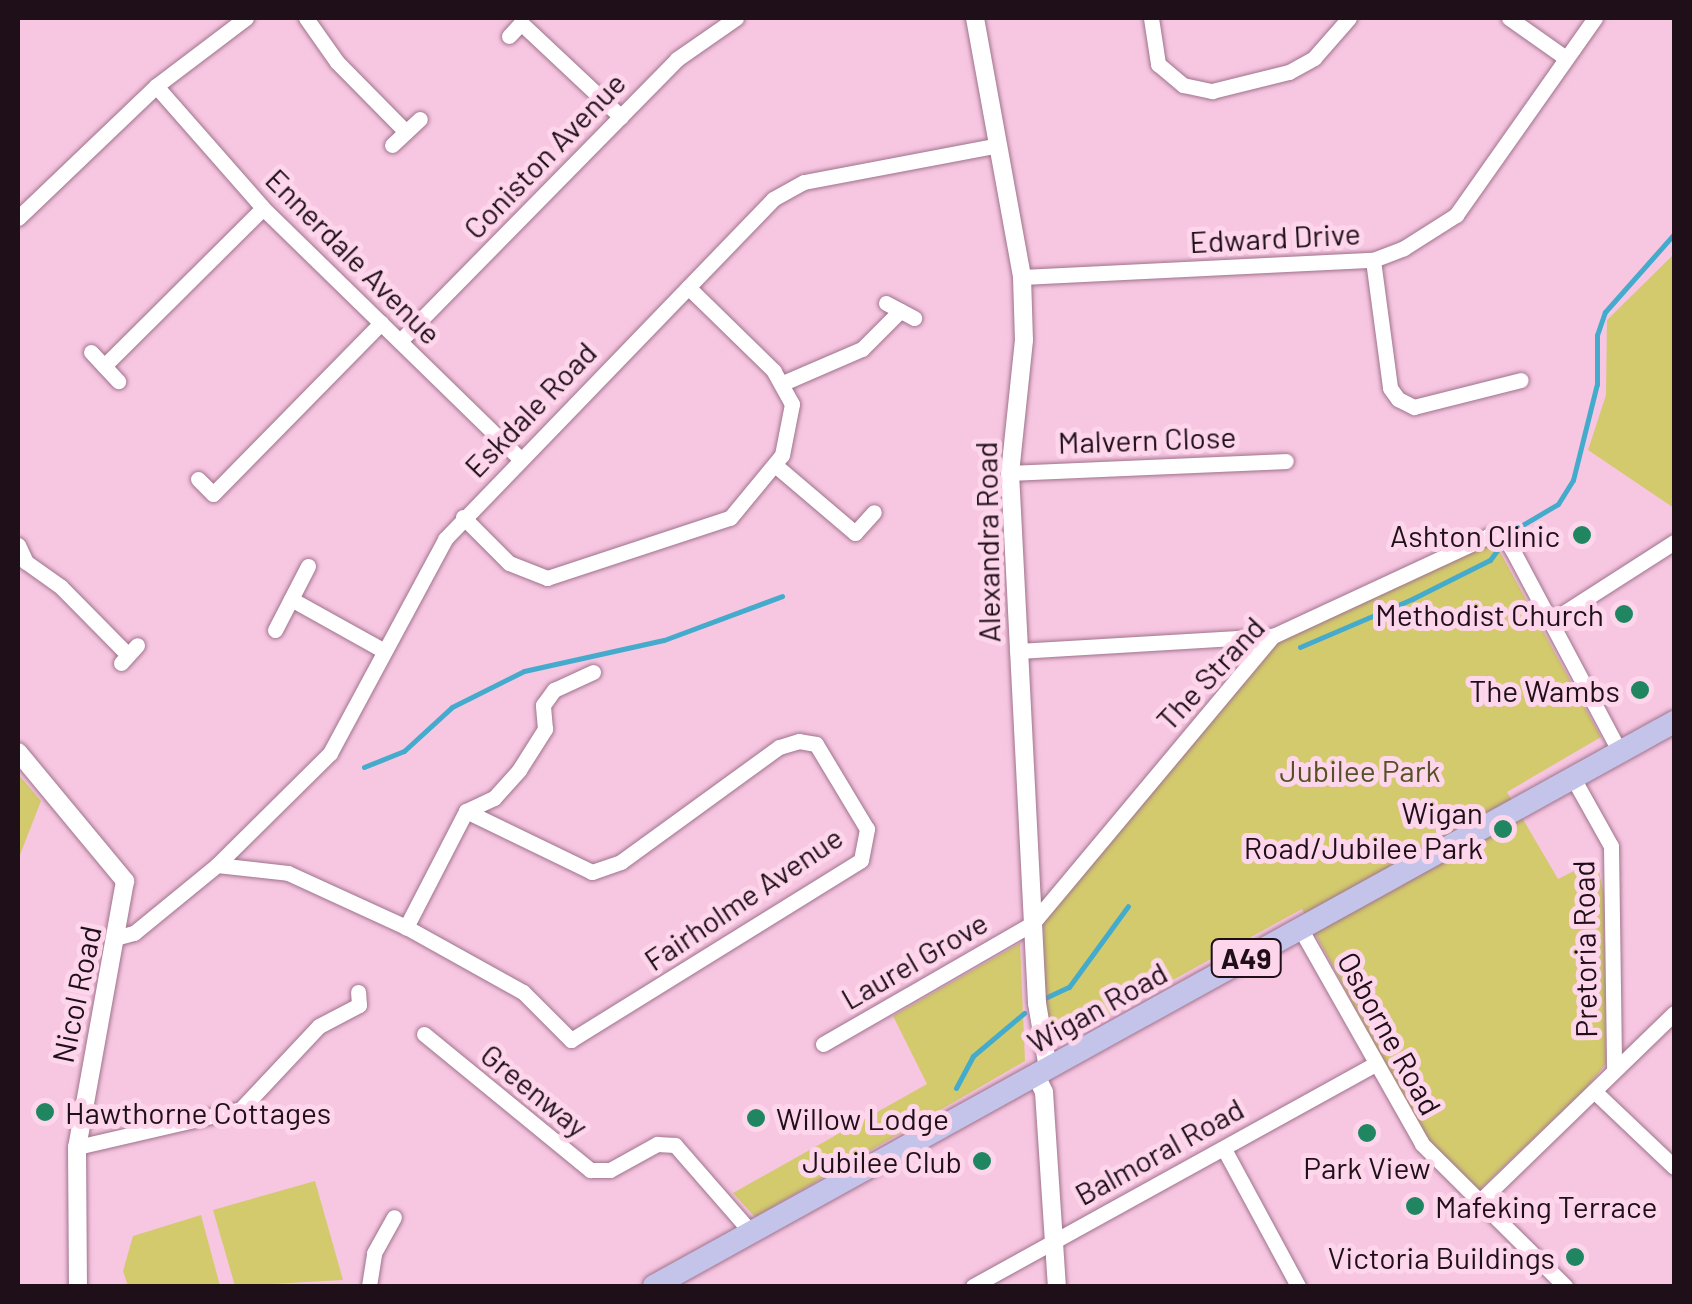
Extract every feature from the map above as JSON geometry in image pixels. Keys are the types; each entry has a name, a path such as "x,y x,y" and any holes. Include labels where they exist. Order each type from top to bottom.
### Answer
{"main road":[{"name":"Wigan Road","path":"654,1286 1674,722"}],"street":[{"path":"211,18 221,32"},
{"path":"18,218 156,86 221,32 246,18"},
{"path":"306,18 337,62 406,132"},
{"name":"Coniston Avenue","path":"400,341 676,59 736,18"},
{"name":"Alexandra Road","path":"975,18 1022,277 1024,340 1010,472 1032,924 1057,1286"},
{"path":"1152,18 1158,64 1183,85 1212,91 1289,72 1314,58 1349,18"},
{"path":"1509,18 1562,56"},
{"name":"Edward Drive","path":"1022,277 1373,260 1456,215 1562,56 1596,18"},
{"path":"509,36 522,22 621,117"},
{"name":"Ennerdale Avenue","path":"156,86 263,208 520,459"},
{"path":"392,145 420,119"},
{"name":"Eskdale Road","path":"115,938 134,933 216,864 330,754 381,649 463,516 774,199 796,185 999,144"},
{"path":"104,366 263,208"},
{"path":"1373,260 1390,388 1398,399 1414,406 1521,380"},
{"path":"463,516 518,570 557,578 723,524 774,465 793,424 784,383 688,287"},
{"path":"784,383 862,349 900,311"},
{"path":"198,479 213,494 381,322"},
{"path":"90,352 118,381"},
{"name":"Malvern Close","path":"1010,472 1286,462"},
{"path":"774,465 855,534 874,512"},
{"name":"The Strand","path":"1032,924 1273,636 1488,536 1502,534 1551,621"},
{"path":"1620,752 1551,621 1674,542"},
{"path":"18,545 22,566 61,586 128,653"},
{"path":"274,630 308,566"},
{"path":"291,599 381,649"},
{"path":"1017,652 1273,636"},
{"path":"406,927 466,810 494,798 545,728 543,705 554,690 586,682"},
{"name":"Fairholme Avenue","path":"216,864 288,873 406,927 523,992 563,1037 578,1040 866,852 867,829 858,806 816,744 799,741 779,747 633,855 592,872 466,810"},
{"name":"Nicol Road","path":"18,752 119,866 124,898 77,1147 78,1286"},
{"name":"Pretoria Road","path":"1573,778 1611,846 1614,1068"},
{"name":"Laurel Grove","path":"822,1044 1032,924"},
{"name":"Osborne Road","path":"1300,928 1373,1065 1422,1144 1477,1204 1565,1286"},
{"path":"77,1147 241,1109 319,1026 359,1005 358,992"},
{"path":"1477,1204 1674,1013"},
{"name":"Greenway","path":"424,1034 590,1170 610,1170 658,1144 675,1145 752,1232"},
{"name":"Balmoral Road","path":"973,1286 1373,1065"},
{"path":"1594,1091 1674,1167"},
{"path":"1224,1149 1298,1286"},
{"path":"368,1286 374,1252 394,1217"}],"green space":[{"path":"1674,254 1674,508 1588,450 1606,395 1607,320"},
{"name":"Jubilee Park","path":"1494,541 1601,737 1507,792 1558,879 1596,860 1604,894 1606,1064 1587,1087 1476,1193 1424,1136 1302,909 1047,1049 1043,919 1279,635"},
{"path":"18,774 41,801 18,860"},
{"path":"1020,943 1025,1061 755,1217 733,1193 927,1084 893,1016"},
{"path":"315,1181 343,1280 235,1286 213,1210"},
{"path":"201,1215 220,1286 128,1286 123,1271 133,1236"}],"waterway":[{"path":"1514,530 1558,504 1573,480 1597,384 1597,335 1605,312 1674,234"},
{"path":"1300,647 1412,599 1490,560 1498,549"},
{"path":"364,767 404,751 452,707 524,671 664,640 782,596"},
{"path":"1045,998 1069,987 1128,906"},
{"path":"956,1088 973,1056 1024,1013"}],"place":[{"name":"Ashton Clinic","path":"1582,535"},
{"name":"Methodist Church","path":"1624,614"},
{"name":"The Wambs","path":"1640,690"},
{"name":"Wigan Road/Jubilee Park","path":"1503,829"},
{"name":"Hawthorne Cottages","path":"45,1112"},
{"name":"Willow Lodge","path":"756,1118"},
{"name":"Park View","path":"1367,1133"},
{"name":"Jubilee Club","path":"982,1161"},
{"name":"Mafeking Terrace","path":"1415,1206"},
{"name":"Victoria Buildings","path":"1575,1257"}]}
